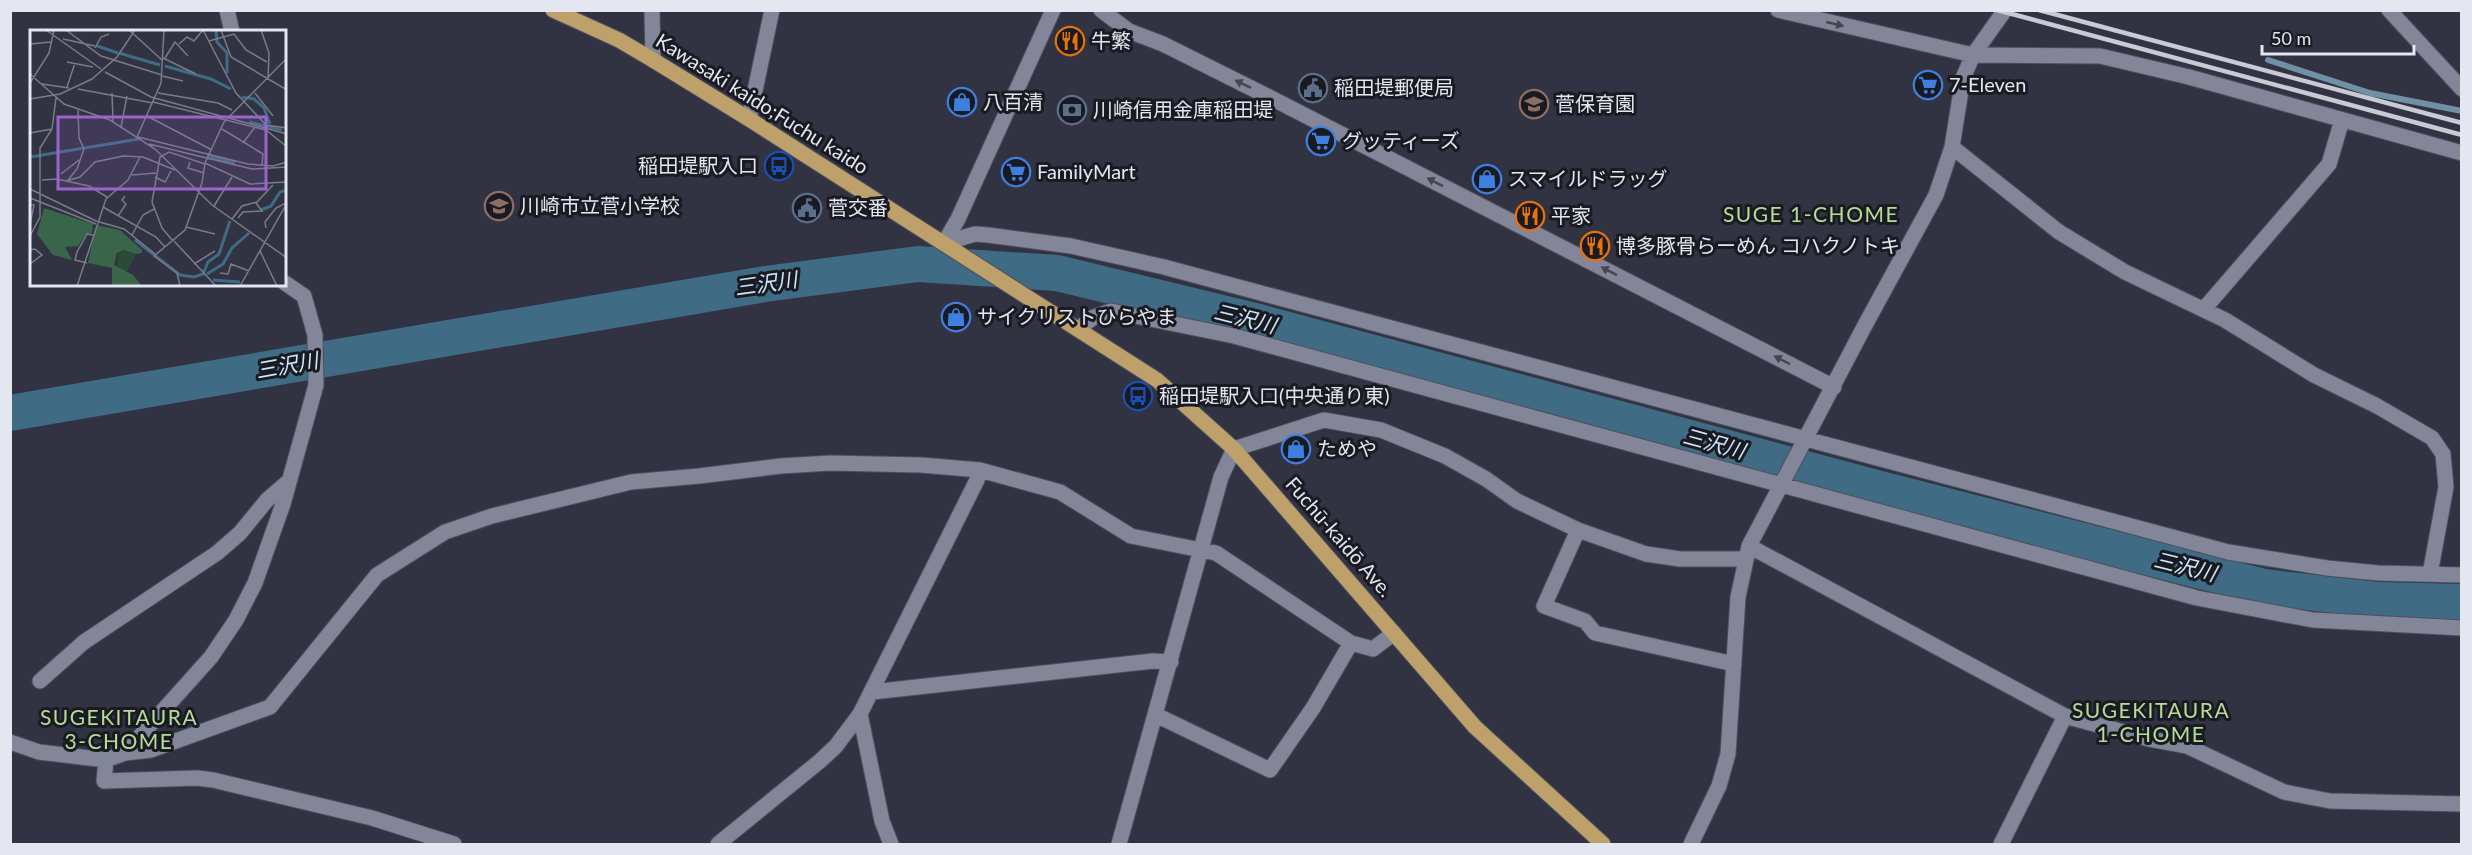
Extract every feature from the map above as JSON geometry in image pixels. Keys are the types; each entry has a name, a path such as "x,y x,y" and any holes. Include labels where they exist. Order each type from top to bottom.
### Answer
{"main road":[{"name":"Kawasaki kaido;Fuchu kaido","path":"553,10 619,40 653,60 942,237 1005,283"},
{"name":"Fuchū-kaidō Ave.","path":"1005,283 1157,380 1234,449 1475,727 1603,844"}],"street":[{"path":"227,10 232,30"},
{"path":"652,10 653,60"},
{"path":"749,119 772,10"},
{"path":"1053,10 942,237 988,235 1071,246 1164,267 2254,557 2327,568 2462,575"},
{"path":"1101,10 1129,31 1163,44 1277,100 1834,387"},
{"path":"1778,10 1973,55 2100,56 2189,77 2462,153"},
{"path":"1691,844 1719,786 1728,754 1738,597 1747,553 1864,327 1936,195 1952,147 1963,78 1973,55 2005,10"},
{"path":"2389,10 2462,89"},
{"path":"2204,309 2329,164 2342,120"},
{"path":"1952,147 2059,231 2125,272 2204,309 2314,375 2378,406 2432,438 2443,454 2446,487 2430,574"},
{"path":"125,753 211,657 236,621 255,583 290,481 316,386 315,335 304,296 286,284"},
{"path":"1078,329 1094,317 1111,311 1234,336 2197,598 2313,620 2462,628"},
{"path":"1119,844 1221,477 1234,449 1324,420 1381,430 1445,456 1486,479 1517,501 1578,530 1646,554 1680,559 1747,553 2065,716 2149,739 2187,746 2284,792 2330,801 2462,804"},
{"path":"10,742 39,752 106,760 125,753 151,750 270,707 377,575 445,532 473,522 631,482 781,466 830,463 921,465 980,470 1060,492 1131,536 1216,553 1351,643 1373,649 1394,633"},
{"path":"718,844 820,761 836,746 860,714 980,470"},
{"path":"40,681 84,642 217,553 240,533 267,500 290,481"},
{"path":"1578,530 1544,606 1585,621 1595,633 1734,664"},
{"path":"1156,715 1270,770 1313,708 1351,643"},
{"path":"872,692 1153,661 1171,662"},
{"path":"860,714 882,821 891,844"},
{"path":"2001,844 2065,716"},
{"path":"106,760 104,781 197,778 213,780 372,818 454,844"}],"waterway":[{"path":"2268,60 2370,93 2462,111"},
{"name":"三沢川","path":"10,413 765,284 918,264 1057,273 1255,321 1876,488 2264,587 2377,600 2462,602"}],"railway":[{"path":"1997,10 2462,135"},
{"path":"2039,10 2462,123"}],"place":[{"name":"牛繁","path":"1070,41"},
{"name":"7-Eleven","path":"1928,85"},
{"name":"稲田堤郵便局","path":"1313,88"},
{"name":"八百清","path":"962,102"},
{"name":"菅保育園","path":"1534,104"},
{"name":"川崎信用金庫稲田堤","path":"1072,110"},
{"name":"グッティーズ","path":"1321,141"},
{"name":"稲田堤駅入口","path":"779,166"},
{"name":"FamilyMart","path":"1016,172"},
{"name":"スマイルドラッグ","path":"1487,179"},
{"name":"川崎市立菅小学校","path":"499,206"},
{"name":"菅交番","path":"807,208"},
{"name":"平家","path":"1530,216"},
{"name":"博多豚骨らーめん コハクノトキ","path":"1595,246"},
{"name":"サイクリストひらやま","path":"956,317"},
{"name":"稲田堤駅入口(中央通り東)","path":"1138,396"},
{"name":"ためや","path":"1296,449"}],"district":[{"name":"SUGE 1-CHOME","path":"1811,215"},
{"name":"SUGEKITAURA 1-CHOME","path":"2151,723"},
{"name":"SUGEKITAURA 3-CHOME","path":"119,730"}]}
